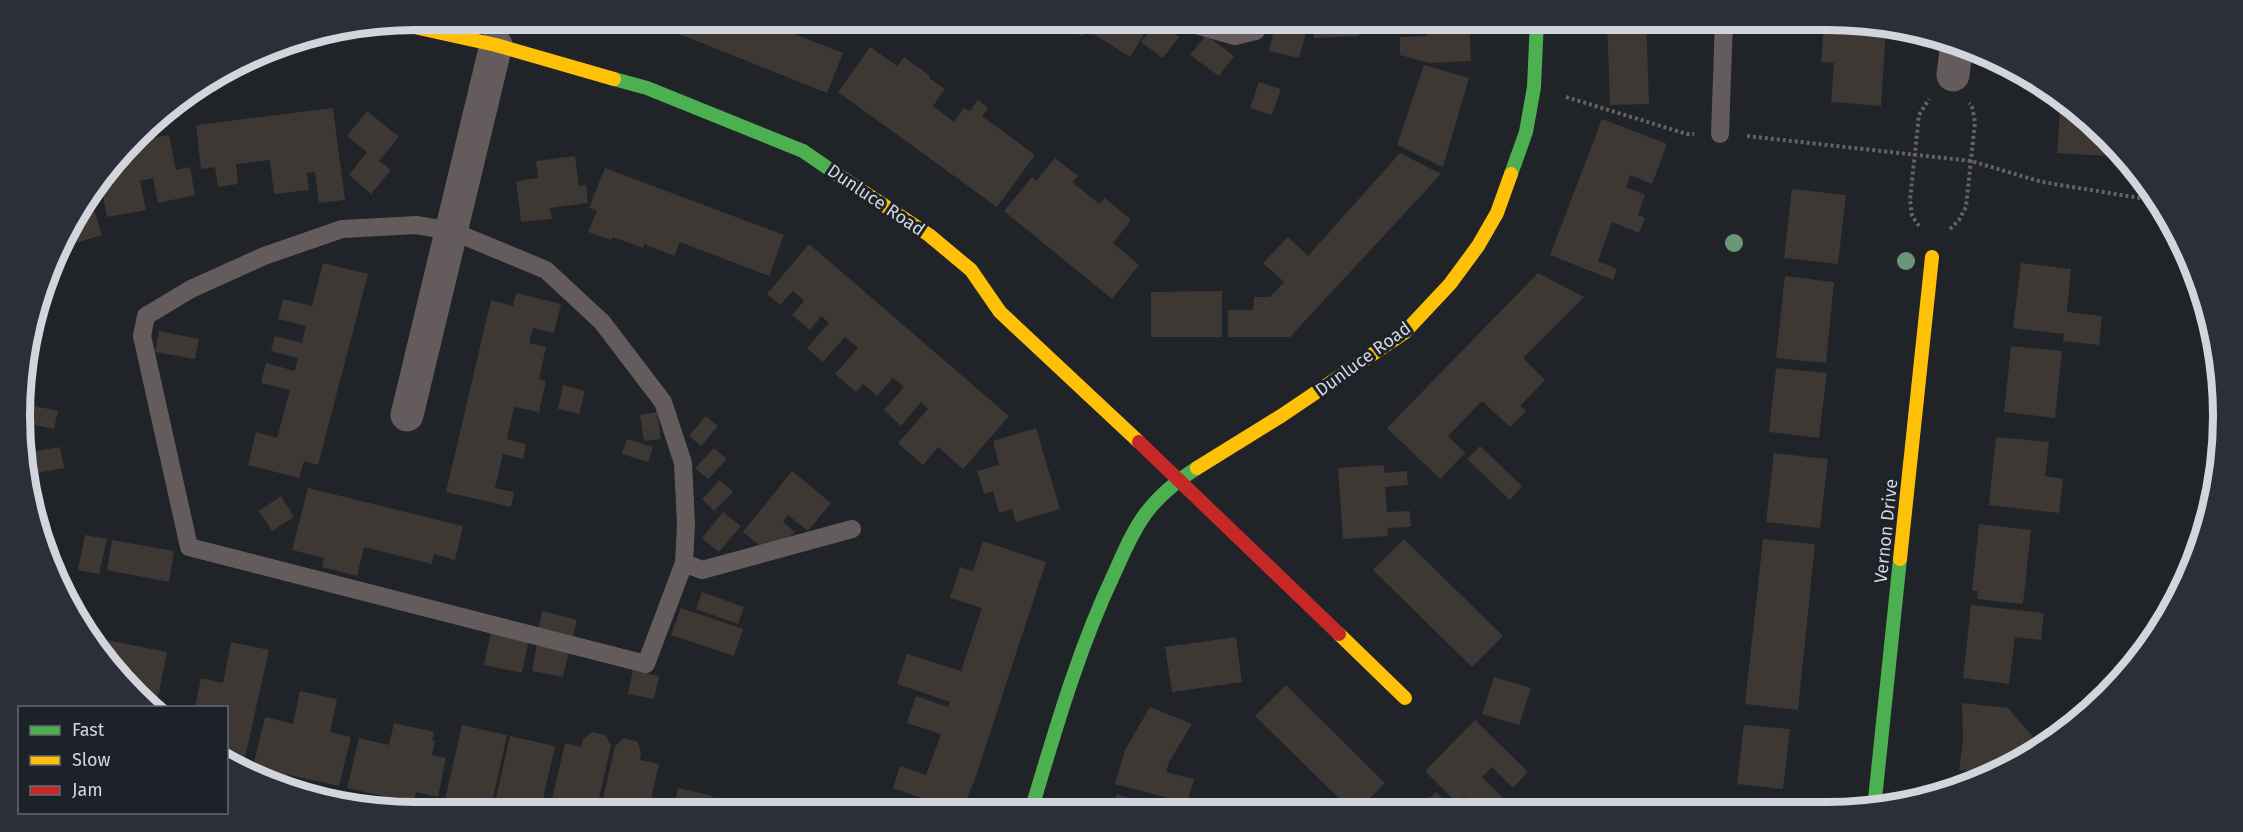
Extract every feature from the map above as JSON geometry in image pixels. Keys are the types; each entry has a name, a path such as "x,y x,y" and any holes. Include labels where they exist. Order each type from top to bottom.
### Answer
{"street":[{"name":"Dunluce Road","path":"428,30 496,45 647,88 803,151 928,235 971,270 1000,312 1179,479 1405,698"},
{"name":"Dunluce Road","path":"1034,802 1079,657 1116,567 1146,513 1179,479 1281,416 1404,333 1450,284 1478,246 1497,213 1526,132 1534,87 1537,30"},
{"path":"407,415 496,45"},
{"name":"Vernon Drive","path":"1875,799 1932,257"}],"lane":[{"path":"1214,30 1235,36 1257,30"},
{"path":"1720,134 1724,30"},
{"path":"416,225 452,231 546,270 602,322 663,402 683,463 686,524 684,563 646,664 189,547 142,336 146,316 191,289 243,266 342,229 416,225"},
{"path":"684,563 702,570 852,529"}],"path":[{"path":"1932,257 1927,239 1912,216 1910,200 1919,116 1926,101 1945,86 1955,59"},
{"path":"1932,257 1941,237 1959,220 1966,207 1975,122 1972,107 1956,86 1955,59"},
{"path":"1534,87 1687,134 1720,134 1915,153 1971,161 2042,182 2146,199"}],"building":[{"path":"669,30 784,30 843,53 827,93"},
{"path":"1062,30 1086,30 1083,36"},
{"path":"1091,30 1147,30 1130,57 1090,32"},
{"path":"1150,30 1169,30 1179,37 1163,58 1141,42"},
{"path":"1274,30 1294,30 1306,33 1299,58 1269,51"},
{"path":"1313,30 1359,30 1359,36 1314,38"},
{"path":"1427,30 1469,30 1471,61 1429,63 1400,55 1400,37 1427,36"},
{"path":"1607,30 1646,30 1649,104 1610,105"},
{"path":"1823,30 1886,34 1881,106 1831,102 1834,63 1821,62"},
{"path":"1206,35 1234,56 1219,76 1190,55"},
{"path":"870,47 897,66 904,57 945,89 933,106 954,122 964,108 970,111 978,100 988,108 982,116 1035,155 997,207 838,92"},
{"path":"1424,65 1469,78 1443,167 1397,145"},
{"path":"1259,82 1281,89 1272,115 1250,108"},
{"path":"333,108 345,200 319,203 315,172 307,173 309,190 274,194 270,160 236,164 238,184 218,187 215,167 201,169 196,125"},
{"path":"2060,109 2107,151 2107,156 2057,153"},
{"path":"367,111 399,137 379,161 391,170 371,194 349,175 367,152 347,136"},
{"path":"1602,119 1667,144 1652,184 1630,175 1626,187 1645,195 1638,215 1645,218 1639,233 1612,222 1598,261 1617,269 1613,280 1550,255"},
{"path":"169,135 176,170 190,167 195,195 158,203 153,178 140,181 146,210 107,217 102,192 126,161 147,139"},
{"path":"1400,153 1441,174 1290,337 1228,337 1228,310 1253,310 1254,297 1270,297 1284,282 1263,263 1288,237 1308,256"},
{"path":"575,156 579,186 586,185 588,203 550,208 552,219 521,222 516,181 538,178 536,161"},
{"path":"1055,158 1078,176 1072,182 1099,204 1105,198 1131,220 1113,243 1139,265 1112,299 1004,211 1032,177 1036,181"},
{"path":"605,168 784,235 769,276 680,242 674,256 644,244 643,248 613,237 611,240 588,232 597,211 589,208"},
{"path":"1792,189 1846,195 1838,264 1784,258"},
{"path":"93,206 102,235 70,245"},
{"path":"809,244 1009,416 963,469 938,447 923,465 898,443 928,409 921,402 901,426 884,410 904,387 893,378 877,396 863,384 856,392 835,374 858,348 845,337 823,362 807,348 829,323 821,316 810,330 792,315 804,301 793,291 780,305 767,294"},
{"path":"323,263 368,274 318,465 304,461 299,478 248,465 256,432 277,438 290,390 261,383 266,363 295,371 298,358 271,351 275,336 302,343 306,326 278,319 283,299 312,306"},
{"path":"2021,263 2071,269 2067,312 2102,316 2099,345 2063,341 2064,334 2013,328"},
{"path":"1538,273 1584,297 1523,358 1545,380 1520,406 1526,411 1510,427 1482,401 1448,436 1465,453 1440,479 1387,428"},
{"path":"1785,276 1834,282 1826,363 1776,358"},
{"path":"1222,291 1222,337 1151,337 1151,292"},
{"path":"516,293 561,304 554,333 533,328 529,343 546,347 539,379 546,381 539,412 514,407 507,439 526,444 523,459 503,454 495,488 514,492 511,507 446,492 491,300 513,306"},
{"path":"159,331 199,339 195,359 155,352"},
{"path":"2011,346 2062,351 2055,418 2004,412"},
{"path":"1776,368 1827,373 1819,438 1769,432"},
{"path":"563,385 585,391 579,414 558,409"},
{"path":"30,405 58,411 54,429 30,424"},
{"path":"657,412 661,439 644,441 640,415"},
{"path":"706,416 718,426 701,446 689,436"},
{"path":"1036,428 1060,509 1016,522 1012,509 999,513 993,491 984,494 977,471 999,465 993,441"},
{"path":"1996,437 2049,442 2045,476 2063,479 2059,513 1989,505"},
{"path":"627,439 653,447 648,462 622,454"},
{"path":"1480,446 1522,486 1510,500 1467,459"},
{"path":"60,447 64,468 34,474 32,452"},
{"path":"714,448 727,459 708,479 695,468"},
{"path":"1774,453 1828,459 1820,528 1766,522"},
{"path":"1384,465 1384,473 1407,471 1408,485 1385,487 1387,512 1410,511 1411,527 1387,528 1388,536 1343,539 1338,468"},
{"path":"792,471 831,503 808,531 788,515 783,522 795,532 782,545 764,549 743,532"},
{"path":"720,480 733,492 714,511 702,499"},
{"path":"308,488 463,526 455,560 434,554 432,564 364,547 357,576 322,567 324,558 292,550"},
{"path":"281,496 294,517 272,531 259,511"},
{"path":"723,512 741,526 719,552 702,538"},
{"path":"1979,524 2031,530 2023,604 1977,599 1978,591 1972,591"},
{"path":"85,535 107,539 99,574 78,570"},
{"path":"1404,539 1503,636 1472,667 1373,570"},
{"path":"1763,539 1815,544 1798,710 1745,704"},
{"path":"112,540 174,551 169,582 107,570"},
{"path":"983,541 1046,562 966,802 934,802 893,788 900,766 926,775 941,734 907,723 916,696 948,707 950,702 897,684 907,654 961,671 982,608 950,598 960,567 973,571"},
{"path":"702,592 744,607 738,624 696,609"},
{"path":"1971,605 2044,613 2041,640 2015,637 2009,684 1963,678"},
{"path":"681,608 743,629 734,656 671,635"},
{"path":"542,611 577,620 572,639 538,631"},
{"path":"491,631 529,639 522,673 484,665"},
{"path":"1236,637 1242,682 1172,692 1165,647"},
{"path":"102,640 167,652 157,702 126,671"},
{"path":"231,642 269,650 244,761 228,753 228,706 195,706 201,678 223,683"},
{"path":"537,644 569,651 563,677 532,671"},
{"path":"633,670 659,676 654,699 628,694"},
{"path":"1494,677 1531,688 1519,725 1482,714"},
{"path":"1286,685 1385,783 1366,802 1343,802 1255,716"},
{"path":"300,691 337,699 330,732 351,737 339,786 253,766 265,717 293,724"},
{"path":"1962,703 2008,708 2036,740 1977,772 1959,770 1963,741"},
{"path":"1150,707 1192,724 1169,762 1166,772 1194,779 1187,802 1115,784 1125,750"},
{"path":"1475,720 1528,772 1513,788 1492,767 1482,777 1505,802 1470,802 1464,796 1456,802 1425,771"},
{"path":"394,723 434,732 432,755 446,758 438,797 416,792 414,802 408,802 347,788 359,738 389,745"},
{"path":"462,725 507,735 492,802 444,802"},
{"path":"1744,725 1790,729 1783,789 1737,784"},
{"path":"592,732 605,735 611,745 598,802 551,802 565,743 581,747 583,739"},
{"path":"510,736 555,746 542,802 495,802"},
{"path":"624,738 638,742 641,752 640,760 659,764 650,802 602,802 615,746"},
{"path":"678,788 713,796 712,802 675,802"},
{"path":"1436,792 1446,802 1425,802"},
{"path":"1117,794 1140,802 1115,802"},
{"path":"867,798 879,802 866,802"}],"traffic: fast":[{"path":"1511,174 1526,132 1534,87 1537,30"},
{"path":"614,79 647,88 803,151 835,173"},
{"path":"1034,802 1078,661 1128,543 1141,520 1157,500 1197,468"},
{"path":"1875,799 1900,559"}],"traffic: slow":[{"path":"428,30 496,45 614,79"},
{"path":"835,173 929,235 971,270 1000,312 1139,442"},
{"path":"1197,468 1281,416 1404,333 1450,284 1478,246 1497,213 1511,174"},
{"path":"1900,559 1932,257"},
{"path":"1339,634 1405,698"}],"traffic: jam":[{"path":"1139,442 1339,634"}]}
